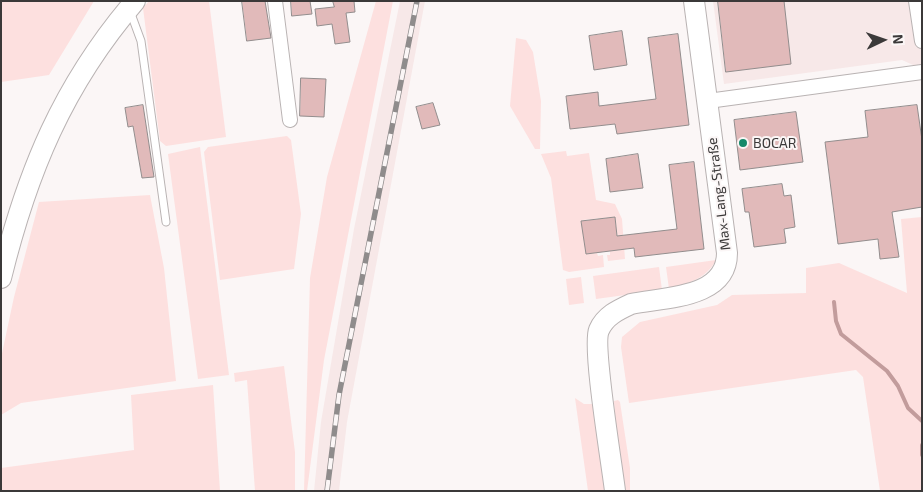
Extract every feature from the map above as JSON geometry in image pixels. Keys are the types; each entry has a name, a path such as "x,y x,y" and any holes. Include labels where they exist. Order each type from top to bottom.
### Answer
{"main road":[{"name":"Max-Lang-Straße","path":"615,491 598,361 598,332 612,314 631,304 703,290 721,277 726,268 727,254 694,1"},
{"path":"1,278 26,191 61,108 96,50 132,5"}],"street":[{"path":"275,1 290,120"},
{"path":"916,1 922,41"},
{"path":"708,101 922,72"}],"lane":[{"path":"132,5 141,42 166,222"}],"shaded area":[{"path":"1,1 94,1 49,75 1,82"},
{"path":"149,1 209,1 226,137 166,146 160,141 143,8"},
{"path":"376,1 393,1 324,360 307,491 304,491 310,278 327,177"},
{"path":"400,1 425,1 347,422 339,491 314,491 321,422 354,229"},
{"path":"713,1 922,1 922,69 902,60 724,84"},
{"path":"516,38 526,40 533,52 541,101 540,149 535,149 510,106"},
{"path":"287,136 291,140 301,214 294,269 220,280 204,152 208,147"},
{"path":"200,147 229,375 198,379 168,154"},
{"path":"566,151 567,156 589,153 596,200 615,204 622,219 625,259 608,261 607,255 610,255 610,251 619,250 615,217 582,220 586,254 597,253 598,256 603,255 604,267 569,272 563,270 551,178 541,154"},
{"path":"150,195 164,268 176,381 21,403 1,415 1,358 14,297 39,202"},
{"path":"922,217 922,491 880,491 863,377 856,370 629,403 621,347 622,337 640,322 717,305 732,295 806,293 806,268 839,263 907,293 901,219"},
{"path":"716,260 702,276 669,289 666,267"},
{"path":"659,267 662,290 596,299 593,276"},
{"path":"581,277 584,303 569,305 566,279"},
{"path":"284,366 295,452 295,491 255,491 247,380 235,382 234,373"},
{"path":"213,385 220,491 1,491 1,468 134,450 131,395"},
{"path":"575,398 584,404 594,404 609,491 588,491"},
{"path":"618,400 620,402 630,468 630,491 622,491 616,442 614,401"}],"building":[{"path":"242,1 265,1 271,38 247,41"},
{"path":"291,1 310,1 312,14 292,16"},
{"path":"333,1 354,1 355,12 346,13 350,42 335,44 332,24 317,26 315,9 334,7"},
{"path":"718,1 784,1 791,64 726,72"},
{"path":"622,31 627,65 594,70 589,36"},
{"path":"678,34 689,125 617,134 615,124 570,129 566,96 598,92 599,106 656,99 648,38"},
{"path":"301,78 326,79 324,117 300,116"},
{"path":"433,103 440,125 422,129 416,107"},
{"path":"143,105 154,177 142,178 133,126 128,127 125,108"},
{"path":"917,105 922,140 922,207 892,212 899,257 880,259 878,239 838,244 825,142 868,137 865,111"},
{"path":"796,112 803,162 740,170 734,120"},
{"path":"638,154 643,188 610,192 606,159"},
{"path":"694,162 704,249 635,257 634,248 586,254 581,221 615,217 617,236 677,229 669,165"},
{"path":"782,184 784,196 791,195 795,227 784,229 786,243 754,247 749,212 745,212 742,189"}],"waterway":[{"path":"834,302 836,321 841,334 887,371 898,386 908,408 922,421"},
{"path":"922,445 922,455"}],"railway":[{"path":"327,491 339,395 417,1"}],"place":[{"name":"BOCAR","path":"743,143"}]}
